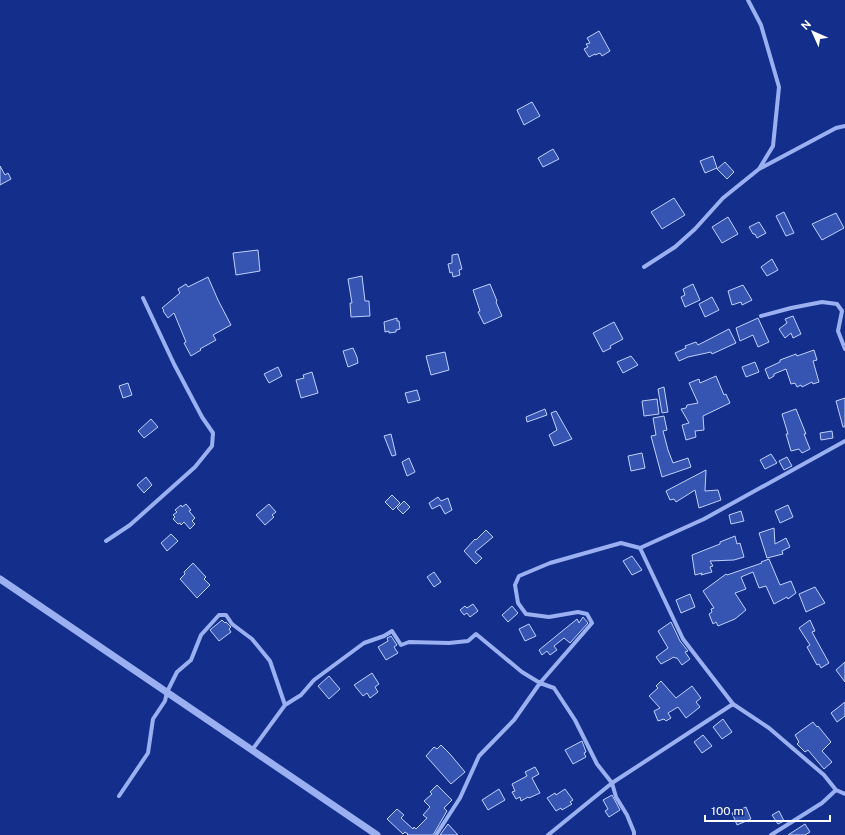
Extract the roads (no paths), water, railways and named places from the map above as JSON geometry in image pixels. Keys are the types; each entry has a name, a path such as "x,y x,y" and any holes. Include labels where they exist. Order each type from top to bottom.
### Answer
{"street":[{"path":"748,0 761,25 779,87 773,146 759,169"},
{"path":"644,267 676,247 695,229 723,198 759,169 836,128 845,126"},
{"path":"106,541 130,525 195,467 212,446 212,433 174,364 142,298"},
{"path":"761,316 822,302 837,304 842,311 838,331 845,349"},
{"path":"436,835 460,798 479,756 514,720 540,683 592,623 587,614 578,612 549,617 526,614 518,603 515,585 520,576 550,563 620,543 640,548 704,519 845,440"},
{"path":"640,548 684,639 733,704 769,728 824,775 836,790 845,794"},
{"path":"0,579 377,835"},
{"path":"119,796 148,753 153,719 165,701 167,692 177,672 191,660 201,635 219,615 226,615 232,624 252,638 270,661 285,705"},
{"path":"252,750 285,705 301,695 314,680 364,642 384,636 392,631 401,645 410,642 448,643 468,641 476,634 522,672 540,683 554,688 575,720 597,764 612,783 616,797 627,815 634,835"},
{"path":"548,835 612,783 733,704"},
{"path":"771,835 822,803 836,790"}]}
